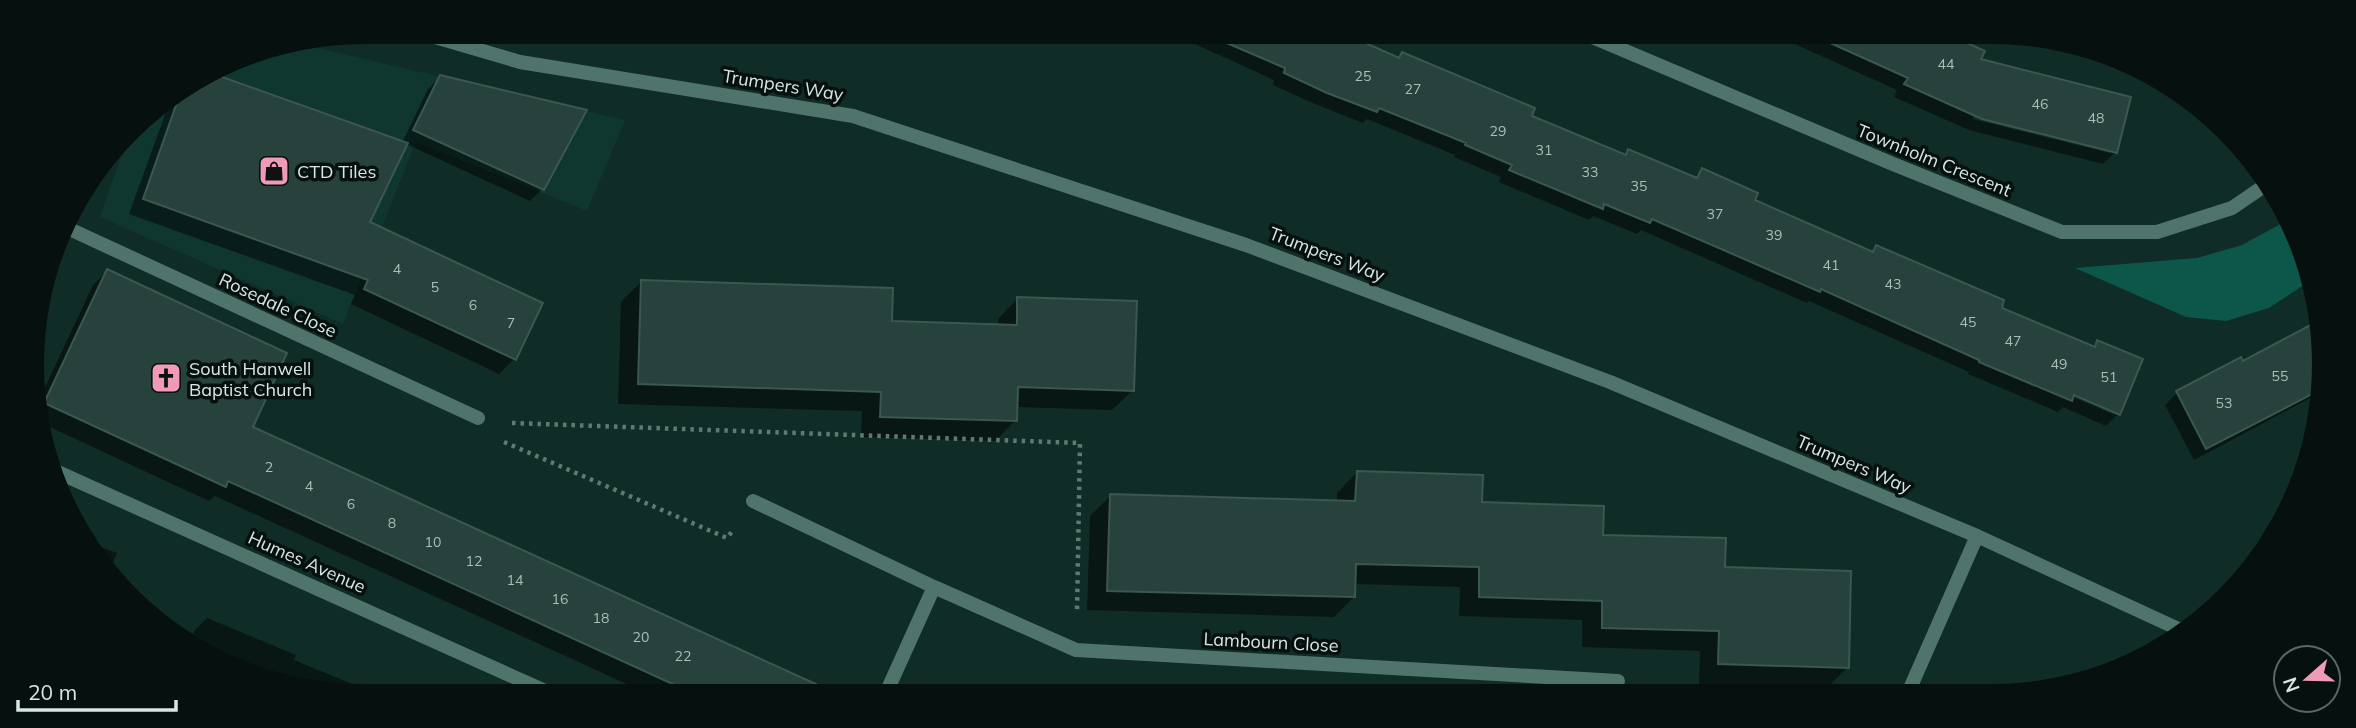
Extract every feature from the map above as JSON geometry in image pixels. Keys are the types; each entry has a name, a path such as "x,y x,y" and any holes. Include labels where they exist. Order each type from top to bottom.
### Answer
{"street":[{"name":"Trumpers Way","path":"459,44 520,62 866,120 1247,244 1610,382 1977,536 2174,627"},
{"name":"Townholm Crescent","path":"1609,44 2062,232 2157,232 2232,208 2260,189"},
{"name":"Rosedale Close","path":"73,231 478,418"},
{"name":"Humes Avenue","path":"64,475 529,684"},
{"name":"Lambourn Close","path":"753,500 934,587 1076,650 1618,681"},
{"path":"1912,684 1977,536"},
{"path":"890,684 934,587"}],"path":[{"path":"478,418 474,429 727,538 753,500"},
{"path":"511,423 1080,443 1076,650"}],"shaded area":[{"path":"315,47 625,120 587,211 416,142 343,324 100,217 121,155 169,110 204,87 241,68"}],"green space":[{"path":"2280,224 2302,286 2269,308 2226,321 2186,317 2075,268 2197,258 2242,245"}],"building":[{"path":"1229,44 1368,44 1399,58 1402,52 1535,108 1532,116 1626,155 1628,149 1697,178 1702,168 1758,193 1755,200 1873,252 1876,245 2004,300 2002,308 2095,347 2097,340 2143,359 2120,415 2074,395 2072,401 1979,362 1821,289 1820,292 1652,219 1650,223 1604,204 1603,209 1509,170 1512,165 1465,145 1466,143 1379,108 1377,112 1327,93 1284,73 1285,68"},
{"path":"1833,44 1969,44 1985,51 1981,59 2131,97 2117,153 1982,119 1904,84 1908,78"},
{"path":"440,75 587,110 544,190 413,130"},
{"name":"CTD Tiles","path":"222,77 408,143 370,222 543,303 516,360 364,289 368,280 143,199 176,105"},
{"path":"107,269 287,353 253,427 816,684 673,684 228,481 226,487 46,404"},
{"path":"641,280 893,288 892,321 1017,325 1017,297 1137,301 1134,391 1018,387 1017,421 880,417 881,392 638,384"},
{"path":"2310,325 2311,395 2206,449 2176,391 2241,357 2243,361"},
{"path":"1357,471 1483,475 1482,502 1604,506 1603,535 1726,538 1725,567 1851,571 1849,668 1718,664 1719,631 1602,628 1602,601 1479,597 1479,567 1356,564 1355,597 1107,591 1110,494 1355,501"}],"place":[{"name":"CTD Tiles","path":"274,171"},
{"name":"South Hanwell Baptist Church","path":"166,378"}]}
